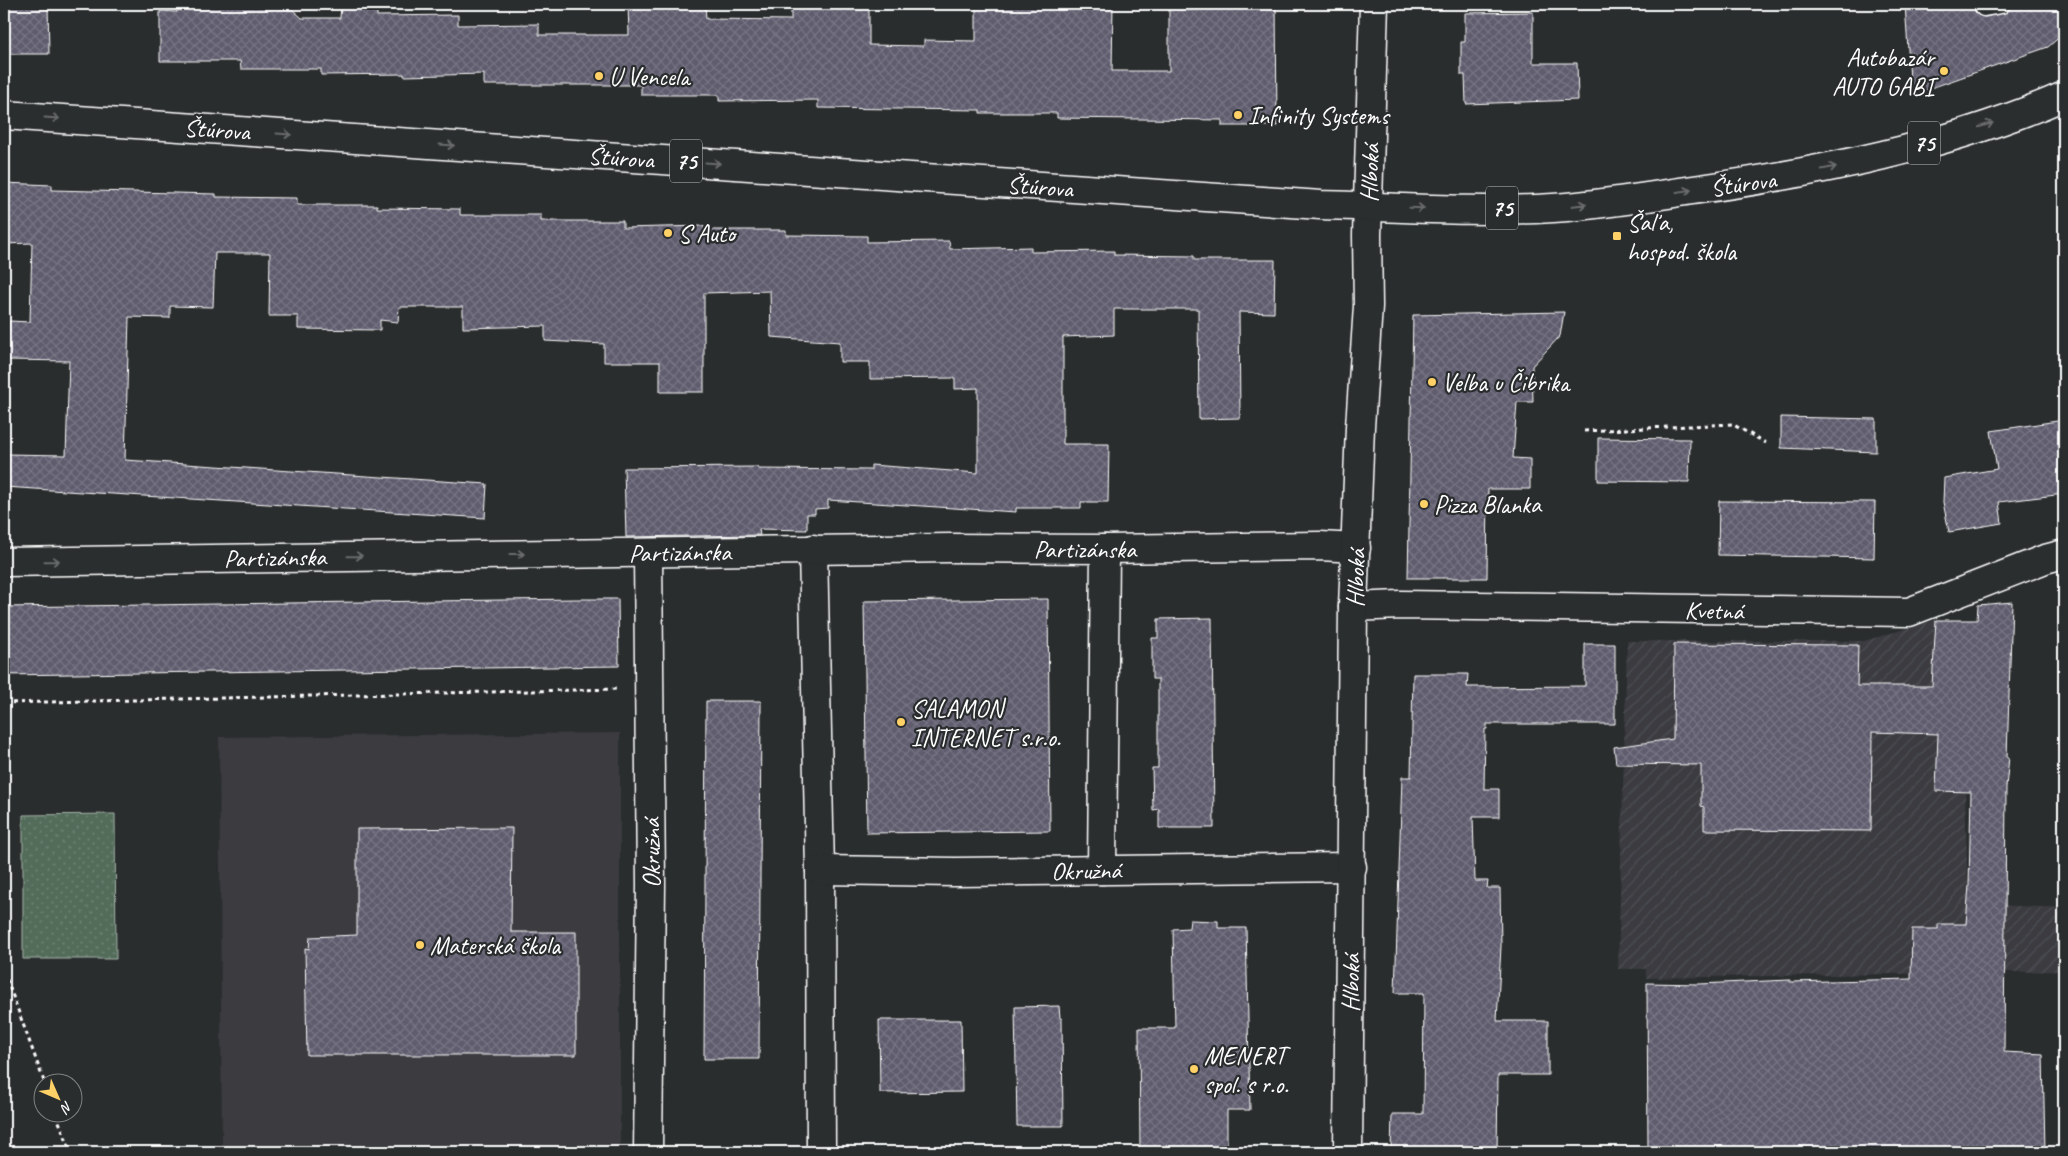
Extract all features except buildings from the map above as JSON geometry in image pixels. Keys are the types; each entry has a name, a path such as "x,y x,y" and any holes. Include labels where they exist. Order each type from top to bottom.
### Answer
{"street":[{"name":"Hlboká","path":"1348,1152 1353,607 1360,427 1368,306 1368,206 1374,4"},
{"name":"Štúrova","path":"4,115 1301,204 1455,209 1553,208 1781,178 1837,166 1951,136 2064,96"},
{"name":"Partizánska","path":"4,562 813,549 1105,549 1320,546 1356,548"},
{"path":"813,549 820,870 821,1152"},
{"path":"1102,870 1105,549"},
{"name":"Okružná","path":"648,553 651,885 648,1152"},
{"name":"Kvetná","path":"1353,607 1400,605 1909,612 2064,554"},
{"name":"Okružná","path":"820,870 955,872 1352,867"}],"lane":[{"path":"1983,4 1984,7 2001,4"}],"path":[{"path":"1584,431 1732,424 1766,443"},
{"path":"4,703 649,688"},
{"path":"4,972 41,1074"},
{"path":"60,1124 71,1152"}],"shaded area":[{"path":"1936,620 1935,654 1939,704 1936,791 1965,792 1968,902 1973,904 2064,908 2064,971 1646,978 1646,969 1618,969 1627,641 1864,641"},
{"name":"Materská škola","path":"620,733 620,1152 222,1152 219,737"}],"green space":[{"path":"115,814 116,959 23,959 23,815"}],"place":[{"name":"Autobazár AUTO GABI","path":"1944,71"},
{"name":"U Vencela","path":"599,76"},
{"name":"Infinity Systems","path":"1238,115"},
{"name":"S Auto","path":"668,233"},
{"name":"Šaľa, hospod. škola","path":"1617,236"},
{"name":"Velba u Čibrika","path":"1432,382"},
{"name":"Pizza Blanka","path":"1424,504"},
{"name":"SALAMON INTERNET s.r.o.","path":"901,722"},
{"name":"Materská škola","path":"420,945"},
{"name":"MENERT spol. s r.o.","path":"1194,1069"}]}
